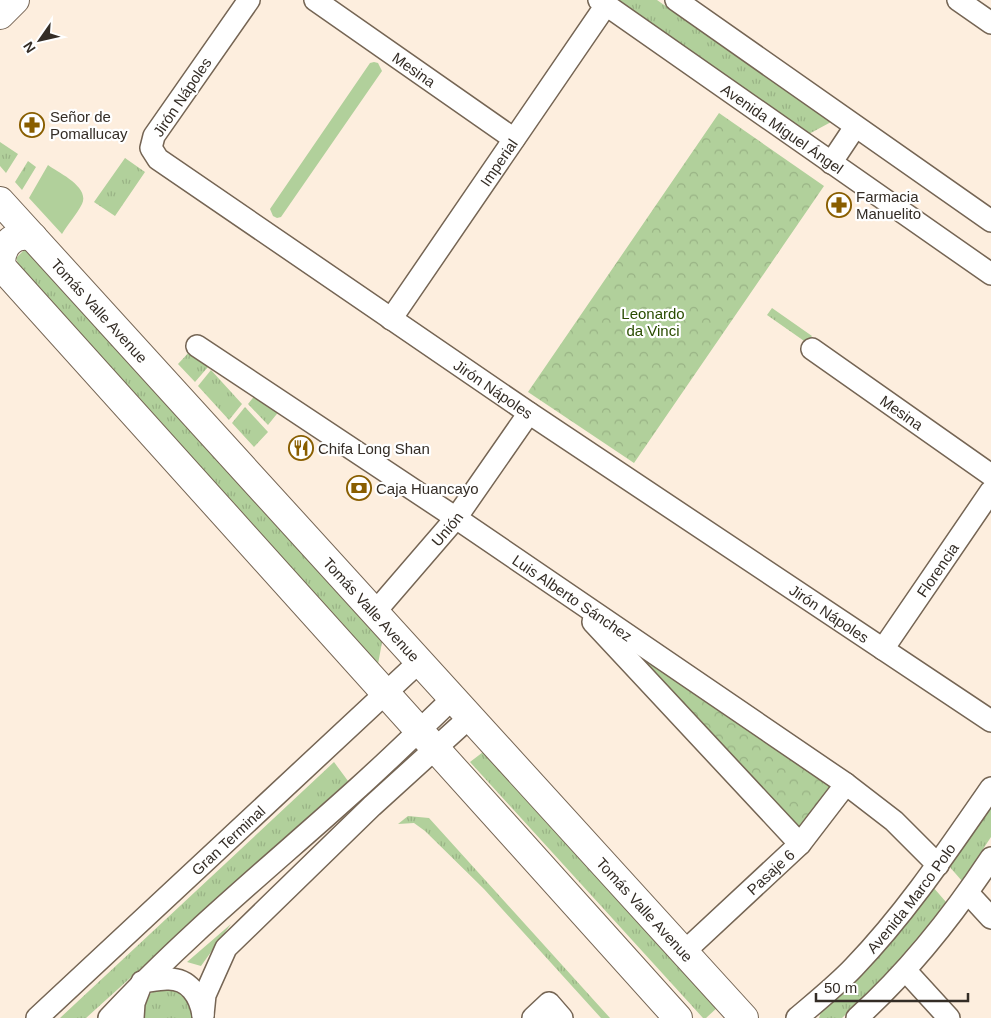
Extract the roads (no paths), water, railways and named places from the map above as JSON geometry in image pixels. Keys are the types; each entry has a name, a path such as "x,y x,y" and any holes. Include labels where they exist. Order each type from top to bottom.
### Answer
{"main road":[{"path":"0,15 15,0"},
{"name":"Tomás Valle Avenue","path":"0,201 744,1018"},
{"path":"33,237 20,236 8,242 1,253 0,266 678,1018"}],"street":[{"name":"Jirón Nápoles","path":"249,0 154,136 151,148 158,159 529,413 991,721"},
{"name":"Mesina","path":"315,0 514,139"},
{"path":"676,0 991,221"},
{"path":"958,0 991,23"},
{"name":"Imperial","path":"391,319 583,36 603,2"},
{"name":"Avenida Miguel Ángel","path":"603,2 991,274"},
{"path":"831,163 855,127"},
{"name":"Luis Alberto Sánchez","path":"197,346 456,518 846,784 894,821 938,865"},
{"name":"Mesina","path":"812,349 991,475"},
{"name":"Unión","path":"375,612 456,518 529,413"},
{"name":"Florencia","path":"883,649 991,491"},
{"path":"582,605 604,635 800,844"},
{"name":"Gran Terminal","path":"37,1018 420,662"},
{"path":"203,1017 205,995 226,948 426,739 461,708"},
{"path":"109,1018 142,982 229,902 362,785 426,739"},
{"name":"Pasaje 6","path":"684,952 800,844 846,784"},
{"name":"Avenida Marco Polo","path":"797,1018 854,967 888,928 938,865 991,788"},
{"path":"857,1018 906,971 968,893 991,858"},
{"path":"968,893 991,918"},
{"path":"906,971 949,1018"},
{"path":"142,982 167,979 178,980 196,994 202,1004 203,1017"},
{"path":"132,1018 134,1003 142,982"},
{"path":"533,1018 549,1003 562,1018"}],"place":[{"name":"Señor de Pomallucay","path":"32,125"},
{"name":"Farmacia Manuelito","path":"839,205"},
{"name":"Chifa Long Shan","path":"301,448"},
{"name":"Caja Huancayo","path":"359,488"}],"park label":[{"name":"Leonardo da Vinci","path":"653,322"}]}
